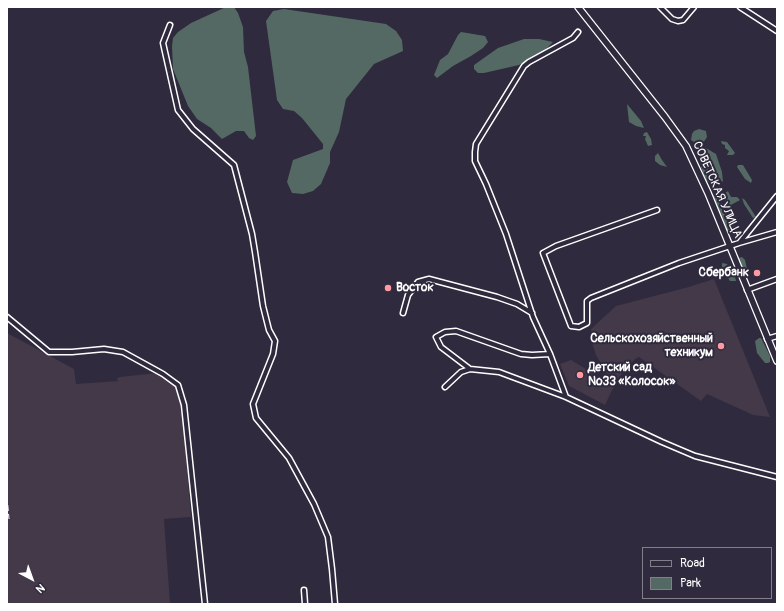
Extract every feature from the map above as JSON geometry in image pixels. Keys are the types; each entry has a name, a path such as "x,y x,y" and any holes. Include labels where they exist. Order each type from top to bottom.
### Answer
{"main road":[{"name":"СОВЕТСКАЯ УЛИЦА","path":"578,7 665,117 686,146 708,193 777,361"}],"street":[{"path":"660,7 672,19 678,21 683,20 694,7"},
{"path":"740,7 777,31"},
{"path":"170,25 163,43 178,110 193,129 234,165 253,240 263,306 269,330 275,341 273,354 253,404 256,418 289,458 314,504 328,537 335,604"},
{"path":"566,397 550,354 532,313 506,234 475,161 476,144 524,66 573,38 578,32"},
{"path":"739,243 777,196"},
{"path":"657,210 556,246 543,253 571,326 579,327 587,323 587,301 591,298 679,263 777,232"},
{"path":"403,314 408,295 418,282 429,279 497,297 517,304 532,313"},
{"path":"747,290 777,279"},
{"path":"7,317 49,352 72,352 104,349 123,352 164,374 178,385 184,405 205,604"},
{"path":"470,369 441,347 436,337 445,332 456,331 521,354 550,354"},
{"path":"767,339 777,336"},
{"path":"445,387 461,372 470,369 499,372 566,397 695,456 777,477"},
{"path":"304,590 305,604"}],"shaded area":[{"path":"714,279 770,417 753,415 707,394 701,401 639,357 635,359 613,384 596,355 592,343 591,329 616,306"},
{"path":"7,333 74,369 76,384 118,381 117,378 120,377 158,373 176,387 182,406 191,517 164,519 170,604 7,604"},
{"name":"Детский сад №33 «Колосок»","path":"571,360 614,386 605,405 569,386 560,364"}],"green space":[{"path":"226,7 234,7 243,27 244,52 248,67 256,136 253,140 249,138 244,131 236,131 222,139 211,128 197,119 188,106 173,69 173,38 178,32 191,23"},
{"path":"284,9 386,24 396,31 402,40 403,51 374,64 346,99 339,132 330,152 330,163 321,184 313,191 303,194 292,193 287,182 293,160 323,149 323,144 302,118 294,111 283,109 277,100 266,21 273,11"},
{"path":"461,32 485,36 488,42 483,48 453,66 437,78 434,75 440,60 448,54"},
{"path":"524,39 539,39 553,42 544,51 519,65 484,73 478,73 474,69 474,65 498,48"},
{"path":"627,104 641,121 644,128 629,122"},
{"path":"699,129 706,131 707,137 703,143 697,144 691,140 694,131"},
{"path":"647,132 651,139 652,145 648,146 645,139 646,136 643,136 644,133"},
{"path":"721,141 727,142 735,153 733,155 727,155 729,151 725,148 725,145 722,144"},
{"path":"706,148 716,154 722,172 723,182 716,174 714,176 713,183 706,181 701,167"},
{"path":"658,153 667,167 660,165 655,161 655,156"},
{"path":"738,165 743,165 752,180 751,183 745,179 737,167"},
{"path":"728,191 731,197 737,197 740,200 729,206 737,219 735,223 726,208 724,194"},
{"path":"717,194 723,211 732,222 735,229 731,233 727,231 712,197 712,195"},
{"path":"742,198 745,200 756,217 753,218"},
{"path":"742,257 745,260 748,274 745,275 741,270 742,266 738,260"},
{"path":"722,263 727,264 736,281 730,281 722,268"},
{"path":"761,338 770,356 770,362 768,363 765,363 757,353 755,341"}],"railway":[{"path":"7,496 9,519"}],"place":[{"name":"Сбербанк","path":"757,273"},
{"name":"Восток","path":"388,288"},
{"name":"Сельскохозяйственный техникум","path":"721,346"},
{"name":"Детский сад №33 «Колосок»","path":"580,375"}]}
